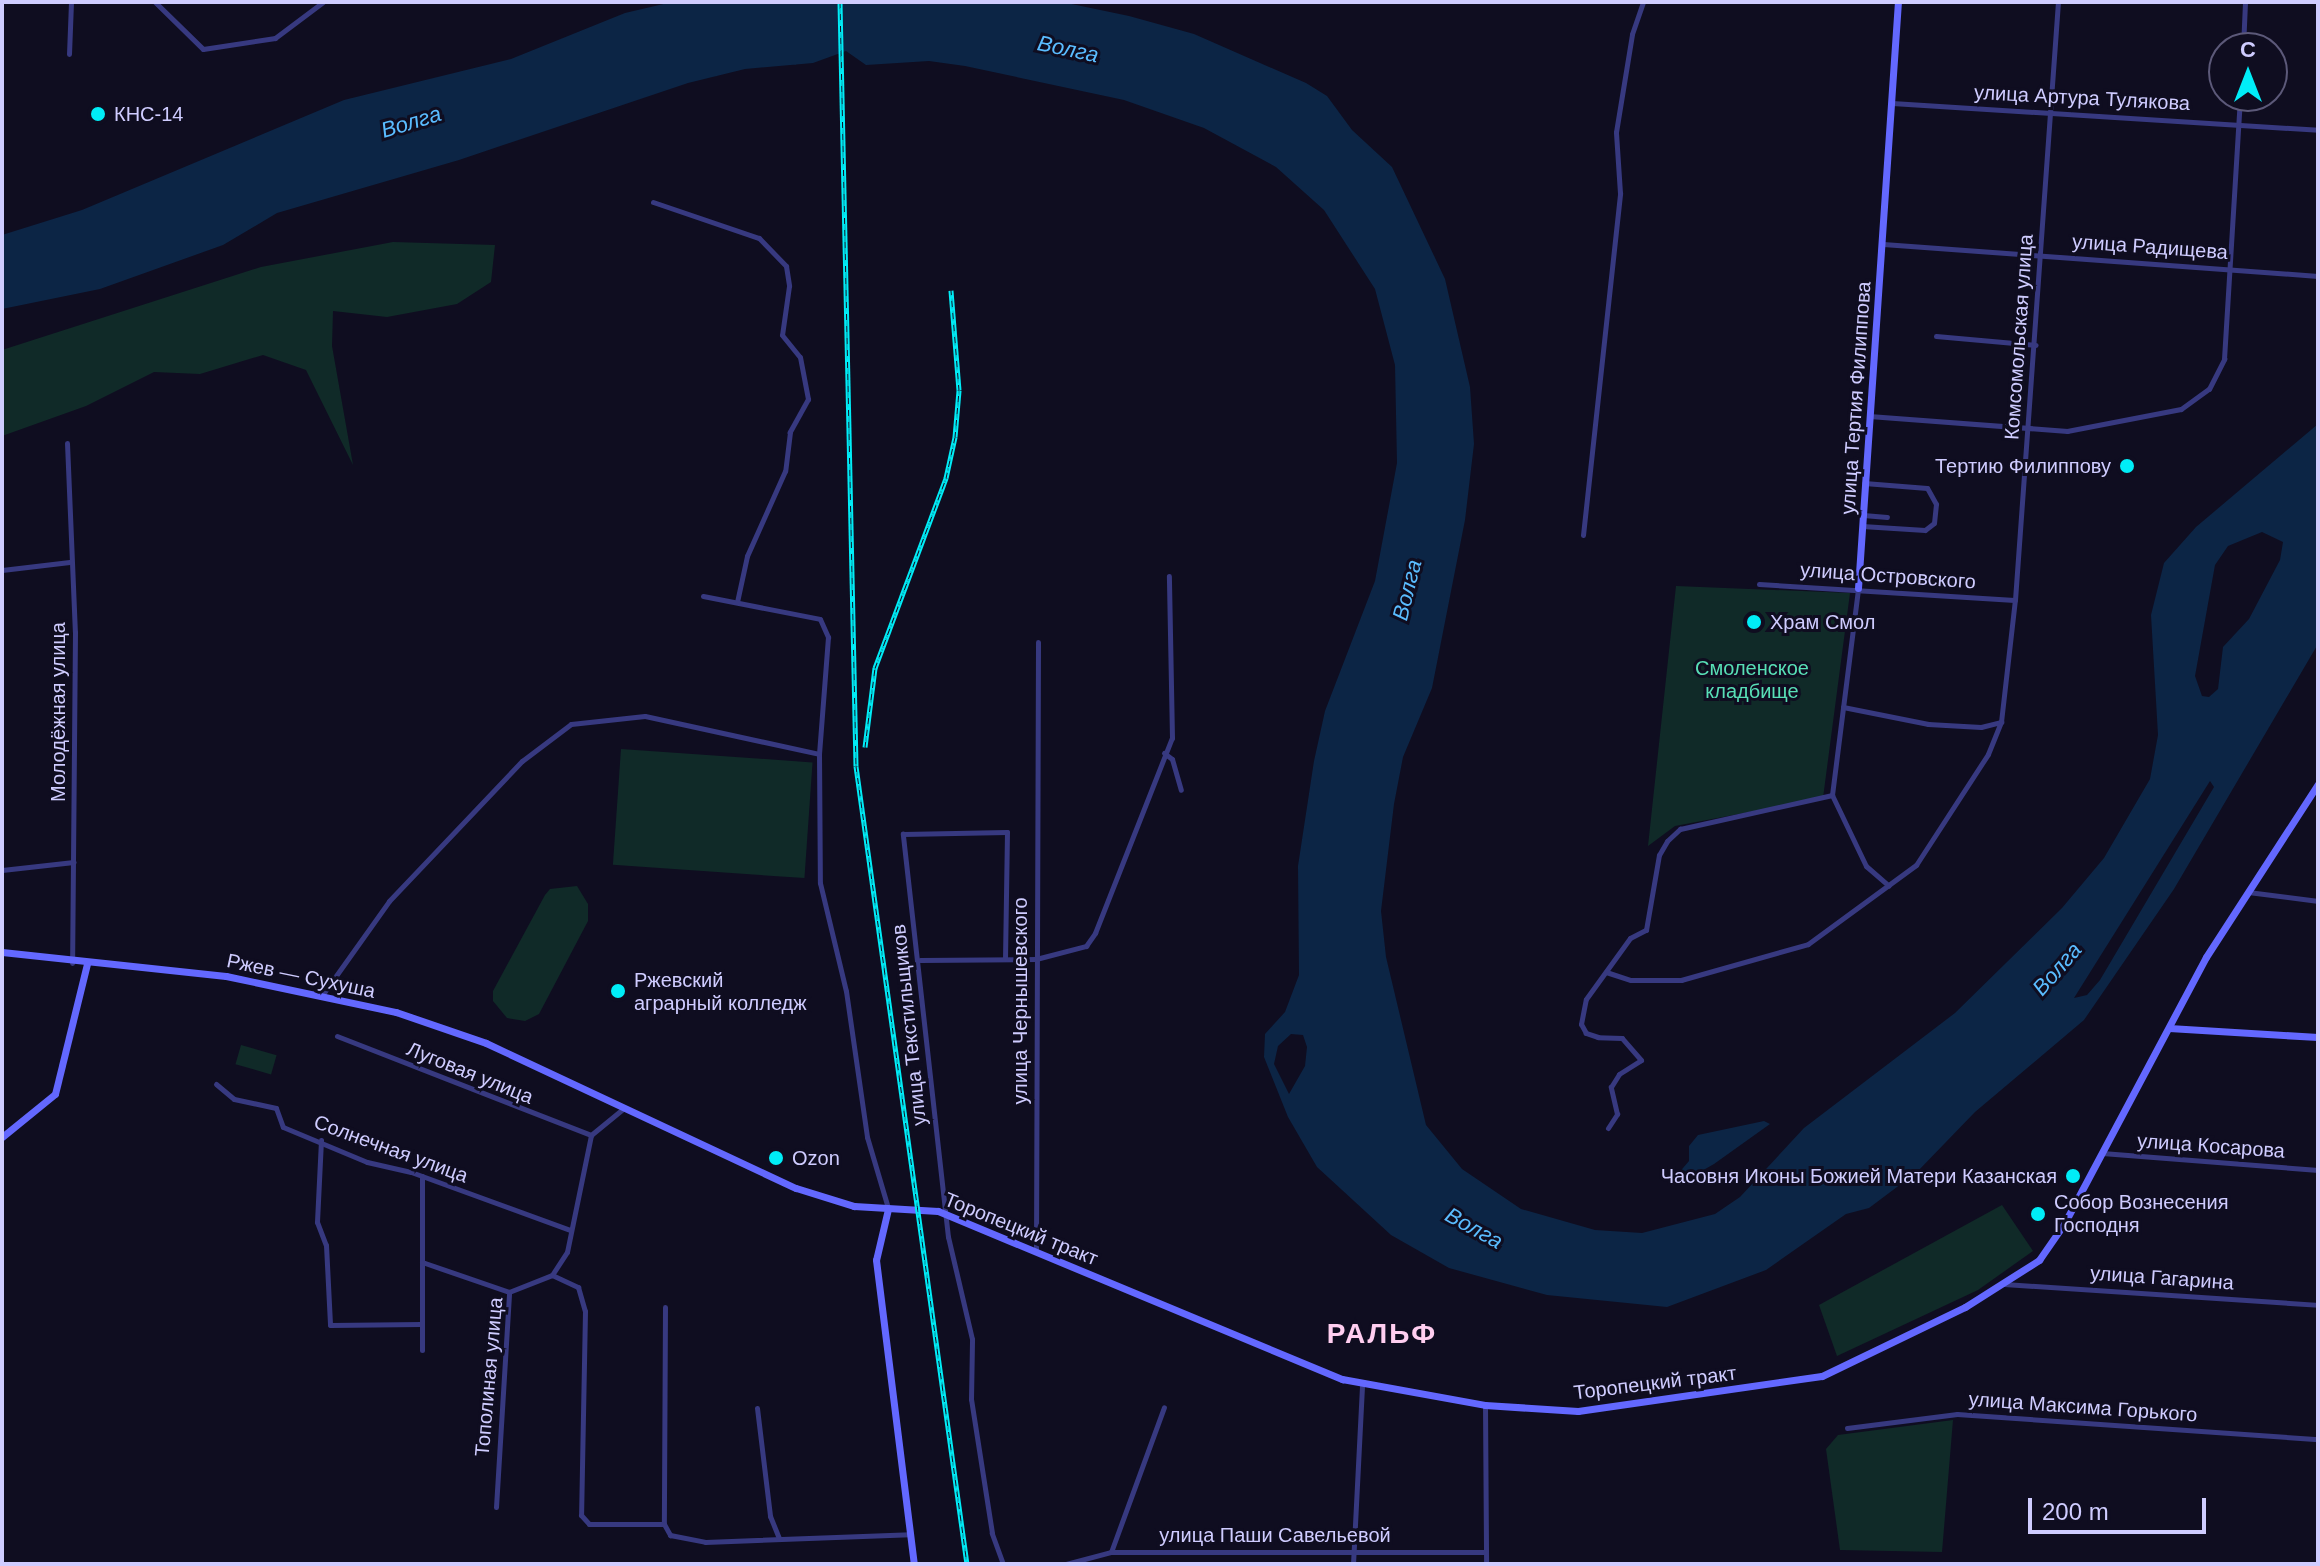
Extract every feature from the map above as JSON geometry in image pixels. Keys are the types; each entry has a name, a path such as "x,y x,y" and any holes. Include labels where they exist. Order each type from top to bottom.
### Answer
{"main road":[{"name":"улица Тертия Филиппова","path":"1858,588 1898,2"},
{"name":"Торопецкий тракт","path":"888,1209 919,1208 945,1213 1362,1385 1485,1405 1578,1411 1822,1376 2003,1284 2039,1260 2248,892 2318,784"},
{"name":"Ржев — Сухуша","path":"2,952 72,963 185,970 323,994 486,1043 624,1108"},
{"path":"2,1137 55,1094 87,964"},
{"path":"2169,1028 2318,1037"},
{"path":"624,1108 796,1188 854,1206 888,1209 876,1260 914,1564"}],"street":[{"path":"69,54 71,2"},
{"path":"155,2 203,49 275,38 323,3"},
{"path":"1583,535 1620,193 1616,132 1632,34 1643,2"},
{"name":"Комсомольская улица","path":"2001,722 2015,600 2036,345 2058,2"},
{"path":"2244,32 2245,2"},
{"name":"улица Артура Тулякова","path":"1892,103 2318,130"},
{"path":"1868,416 2067,431 2181,409 2209,389 2224,359 2239,112"},
{"path":"653,202 759,238 786,266 789,286 782,335 800,357 808,399 790,432 785,471 747,556 737,602"},
{"name":"улица Радищева","path":"1883,244 2318,276"},
{"path":"1936,336 2036,345"},
{"name":"Молодёжная улица","path":"67,443 74,862 72,963"},
{"path":"1862,526 1925,530 1934,523 1936,504 1927,488 1864,483"},
{"path":"1863,515 1887,517"},
{"path":"2,570 70,562"},
{"path":"920,960 1036,959 1086,946 1095,933 1172,725 1169,576"},
{"name":"улица Островского","path":"1759,584 2015,600"},
{"name":"улица Тертия Филиппова","path":"1832,795 1858,588"},
{"path":"703,596 820,619 828,637 819,754 820,883 846,991 867,1137 888,1209"},
{"name":"улица Чернышевского","path":"1036,1251 1038,642"},
{"path":"1843,707 1928,724 1981,727 2001,722"},
{"path":"323,994 389,901 522,761 571,724 645,716 819,754"},
{"path":"1606,972 1631,980 1681,980 1780,955 1821,935 1916,865 1960,802 2001,722"},
{"path":"1164,753 1172,759 1181,790"},
{"path":"1608,1128 1617,1114 1611,1087 1619,1074 1641,1060 1622,1038 1586,1033 1581,1024 1586,999 1630,938 1646,930 1659,855 1680,829 1832,795 1866,866 1889,886"},
{"name":"улица Текстильщиков","path":"945,1213 920,960 903,834 1007,832 1005,959"},
{"path":"2,870 74,862"},
{"path":"2248,892 2318,901"},
{"name":"Луговая улица","path":"337,1036 591,1135"},
{"name":"Солнечная улица","path":"216,1084 234,1099 276,1108 283,1127 321,1140 367,1162 422,1176 570,1230"},
{"path":"624,1108 591,1135 567,1252 552,1275 578,1287 585,1311 581,1515 589,1524 664,1524"},
{"path":"321,1140 317,1222 326,1245 330,1325 421,1324"},
{"name":"улица Косарова","path":"2102,1153 2318,1170"},
{"path":"422,1176 422,1350"},
{"path":"945,1213 972,1339 971,1399 992,1533 1003,1564"},
{"path":"421,1262 509,1292"},
{"name":"Тополиная улица","path":"496,1507 509,1292 552,1275"},
{"name":"улица Гагарина","path":"2003,1284 2318,1305"},
{"path":"665,1307 664,1524 670,1535 684,1541 910,1534"},
{"path":"1353,1564 1362,1385"},
{"path":"1485,1405 1486,1564"},
{"path":"1111,1552 1164,1407"},
{"path":"757,1408 770,1516 779,1538"},
{"name":"улица Максима Горького","path":"1847,1428 1957,1414 2318,1439"},
{"name":"улица Паши Савельевой","path":"1066,1564 1111,1552 1486,1552"}],"green space":[{"path":"393,242 495,245 491,282 457,304 387,317 333,311 332,346 353,465 306,370 263,355 200,374 154,372 86,406 2,436 2,350 261,267"},
{"name":"Смоленское кладбище","path":"1676,586 1850,593 1823,798 1675,826 1648,846"},
{"path":"621,749 813,762 804,878 613,865"},
{"path":"577,886 588,904 588,921 539,1014 525,1021 507,1018 493,1001 493,991 545,895 550,889"},
{"path":"241,1045 277,1055 271,1074 235,1064"},
{"path":"2002,1205 2033,1251 1978,1290 1837,1356 1819,1305"},
{"path":"1953,1420 1942,1552 1840,1550 1826,1449 1838,1435"}],"water":[{"name":"Волга","path":"672,2 1062,2 1194,34 1306,83 1327,96 1352,130 1392,167 1445,279 1470,387 1474,444 1465,520 1432,688 1403,757 1394,804 1381,911 1386,957 1426,1125 1462,1169 1521,1209 1595,1230 1642,1233 1715,1214 1740,1197 1804,1128 1955,1013 2062,908 2104,858 2150,779 2158,735 2151,615 2164,563 2196,527 2318,424 2318,644 2174,889 2084,1020 1975,1112 1917,1172 1869,1208 1846,1214 1766,1270 1667,1307 1547,1295 1449,1268 1391,1235 1317,1167 1288,1117 1264,1057 1265,1034 1285,1012 1299,975 1298,866 1314,761 1325,711 1375,581 1397,463 1395,365 1375,289 1324,210 1276,167 1204,128 1124,100 929,61 866,65 846,51 813,63 745,69 688,83 459,160 277,213 223,245 100,289 2,309 2,235 82,210 344,100 511,59 625,13","holes":["2262,532 2283,542 2280,560 2249,619 2223,647 2218,689 2209,697 2202,696 2195,676 2215,565 2228,546","2210,781 2214,787 2100,980 2087,995 2074,998","1291,1034 1303,1035 1307,1047 1305,1066 1289,1094 1274,1064 1278,1046"]},
{"path":"1764,1121 1770,1124 1714,1164 1684,1181 1677,1175 1689,1161 1689,1146 1698,1135"}],"railway":[{"path":"840,2 856,766 967,1564"},
{"path":"865,747 875,668 946,478 955,437 959,390 951,290"}],"place":[{"name":"КНС-14","path":"98,114"},
{"name":"Тертию Филиппову","path":"2127,466"},
{"name":"Храм Смол","path":"1754,622"},
{"name":"Ржевский аграрный колледж","path":"618,991"},
{"name":"Ozon","path":"776,1158"},
{"name":"Часовня Иконы Божией Матери Казанская","path":"2073,1176"},
{"name":"Собор Вознесения Господня","path":"2038,1214"}],"district":[{"name":"РАЛЬФ","path":"1382,1334"}]}
